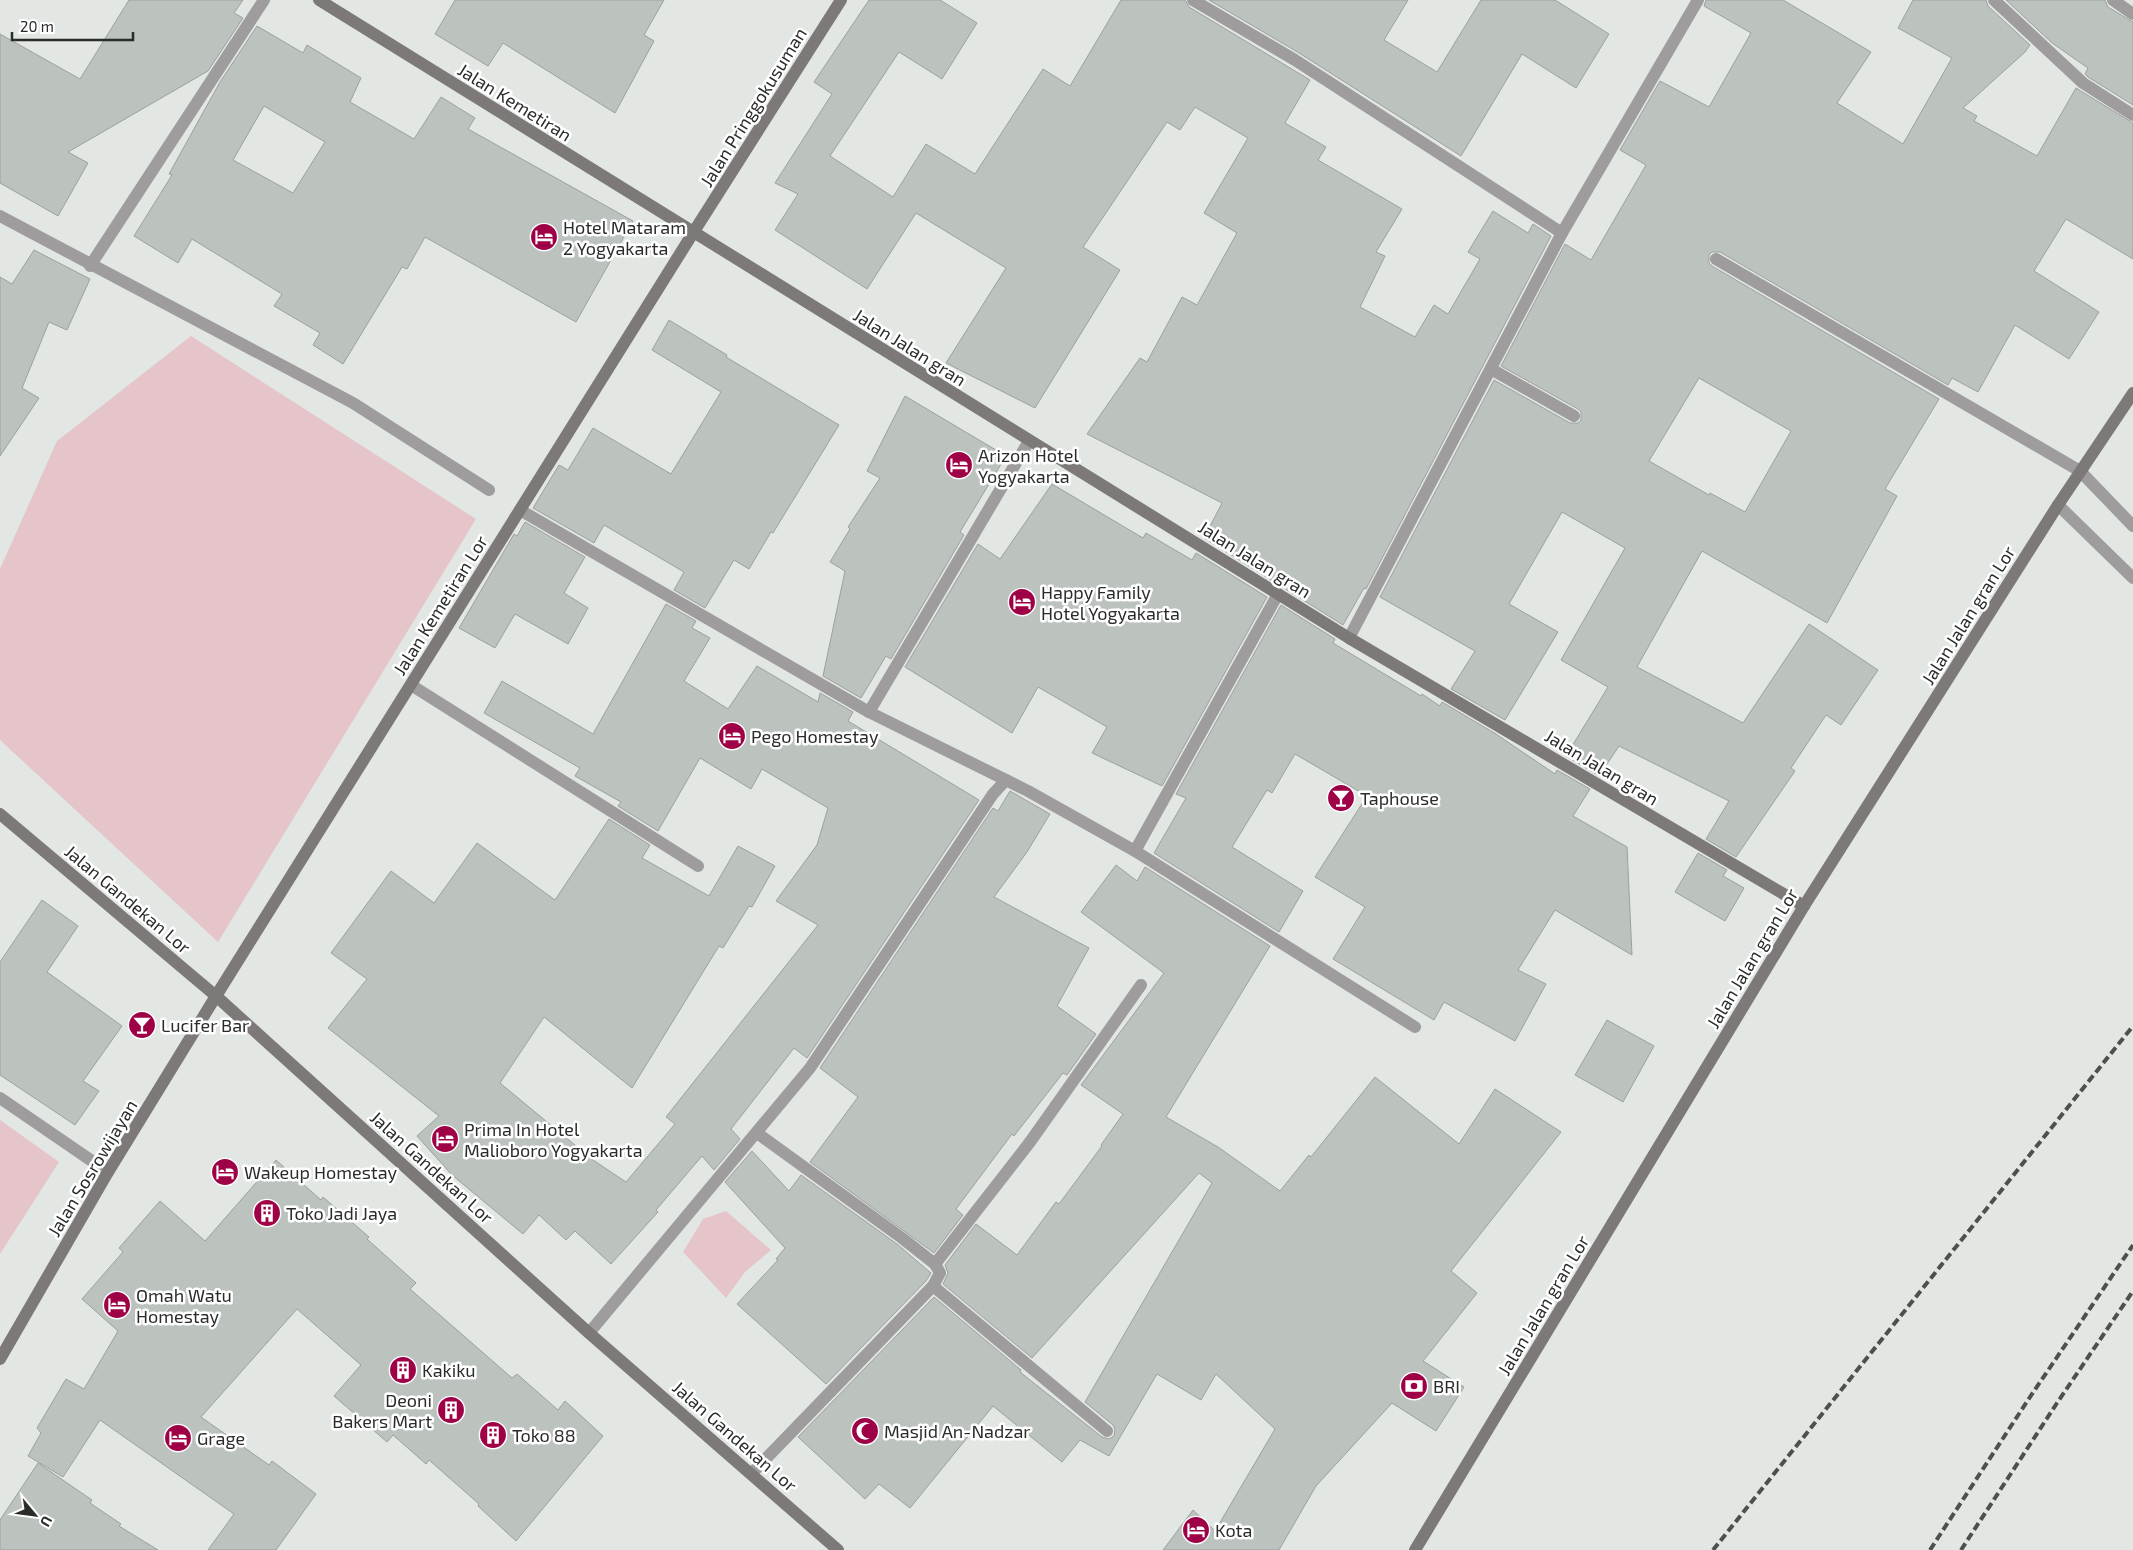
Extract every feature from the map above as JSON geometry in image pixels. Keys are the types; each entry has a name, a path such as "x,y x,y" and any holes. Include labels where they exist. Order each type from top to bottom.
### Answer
{"street":[{"path":"90,266 264,0"},
{"name":"Jalan Kemetiran","path":"319,0 693,233"},
{"name":"Jalan Pringgokusuman","path":"693,233 841,0"},
{"path":"1193,0 1295,60 1562,233"},
{"path":"1349,638 1562,233 1698,0"},
{"path":"1994,0 2083,84 2132,112"},
{"path":"2113,0 2133,14"},
{"path":"0,216 90,266 353,403 488,490"},
{"name":"Jalan Jalan gran","path":"693,233 1349,638 1804,906"},
{"name":"Jalan Kemetiran Lor","path":"216,996 693,233"},
{"path":"1716,259 2080,471 2133,526"},
{"path":"1491,369 1574,416"},
{"name":"Jalan Jalan gran Lor","path":"1415,1550 1804,906 2058,505 2133,392"},
{"path":"869,712 1029,441"},
{"path":"2058,505 2133,578"},
{"path":"520,510 869,712 1006,780 1135,851 1415,1027"},
{"path":"1135,851 1278,594"},
{"path":"411,685 698,866"},
{"path":"590,1333 810,1068 992,794 1006,780"},
{"name":"Jalan Gandekan Lor","path":"0,814 216,996 590,1333 838,1550"},
{"path":"935,1264 1030,1142 1141,985"},
{"name":"Jalan Sosrowijayan","path":"0,1359 108,1172 216,996"},
{"path":"0,1098 108,1172"},
{"path":"752,1473 933,1286 940,1273 935,1264 756,1133"},
{"path":"933,1286 1107,1431"}],"shaded area":[{"path":"191,336 476,519 218,942 0,740 0,569 57,441"},
{"path":"0,1120 59,1162 0,1254"},
{"path":"726,1211 771,1250 745,1272 726,1298 683,1252 703,1219"}],"building":[{"path":"129,0 243,0 234,13 243,18 208,71 68,152 88,163 58,216 0,183 0,34 80,79"},
{"path":"455,0 664,0 644,35 654,41 615,113 503,43 488,66 435,34"},
{"path":"869,0 940,0 977,23 942,79 899,52 830,156 893,197 926,144 975,174 1043,69 1070,86 1121,0 1185,0 1189,7 1310,80 1285,123 1326,147 1318,160 1402,209 1376,252 1385,256 1360,307 1415,337 1434,305 1448,314 1480,259 1468,252 1493,211 1528,233 1533,224 1551,236 1366,589 1364,588 1343,625 1204,538 1222,503 1087,434 1140,358 1147,362 1182,297 1197,305 1237,233 1204,213 1248,138 1195,107 1180,130 1167,122 1083,247 1120,270 1035,408 946,363 1006,268 916,213 867,289 775,230 798,194 775,183 832,94 814,82"},
{"path":"1209,0 1408,0 1384,40 1437,72 1481,0 1555,0 1609,34 1576,88 1522,54 1461,156 1299,53"},
{"path":"1706,0 1783,0 1871,52 1837,103 1903,144 1952,58 1898,28 1913,0 1986,0 1988,6 2030,45 2025,52 1963,108 1977,116 1974,121 2037,156 2076,88 2133,123 2133,259 2066,219 2034,271 2099,312 2069,359 2015,325 1978,392 1952,378 1948,385 1720,252 1712,252 1709,255 1709,263 1712,266 1939,399 1885,489 1897,496 1827,623 1702,551 1637,667 1743,723 1809,624 1878,670 1841,725 1826,715 1791,768 1795,771 1736,857 1706,839 1729,801 1619,746 1599,776 1566,756 1608,687 1561,660 1625,548 1562,512 1509,604 1558,632 1505,720 1451,689 1475,651 1380,597 1494,380 1570,423 1578,423 1581,420 1581,412 1578,409 1501,366 1565,244 1591,260 1646,165 1620,150 1660,81 1709,107 1751,33 1704,6","holes":["1699,378 1791,431 1745,512 1710,493 1709,495 1649,461"]},
{"path":"2006,0 2105,0 2108,7 2133,22 2133,105 2088,77 2085,74 2088,68 2052,43"},
{"path":"257,26 303,53 307,45 361,78 350,102 414,139 441,97 475,118 468,129 633,221 576,322 425,237 407,269 402,267 343,364 313,345 320,333 274,306 282,294 192,239 178,263 134,236 172,175 169,174 220,82","holes":["264,106 325,142 293,193 233,160"]},
{"path":"34,250 90,279 67,330 49,322 22,388 39,398 0,456 0,277 12,284"},
{"path":"669,320 727,355 726,357 839,425 749,569 734,560 705,608 674,590 684,572 604,525 594,543 533,508 559,465 568,470 593,428 671,474 721,392 652,350"},
{"path":"905,396 1006,456 960,532 964,535 891,659 886,656 861,698 823,676 845,571 830,562 850,529 848,527 880,478 867,471"},
{"path":"1052,484 1143,538 1146,533 1192,560 1196,553 1267,597 1162,786 1092,753 1107,727 1038,687 1012,733 905,667 978,544 1000,559"},
{"path":"525,522 585,557 564,593 588,608 568,644 515,614 495,648 459,628 514,534 517,536"},
{"path":"666,604 696,621 692,628 710,638 684,681 728,709 757,666 818,702 820,693 853,712 848,721 979,800 807,1058 794,1048 731,1129 740,1139 714,1170 702,1156 656,1210 658,1212 611,1264 575,1231 566,1240 539,1215 523,1234 452,1175 417,1136 439,1116 328,1028 367,979 331,953 391,871 434,903 477,843 555,900 609,819 650,845 642,858 709,896 738,846 775,866 752,907 749,906 723,948 719,946 632,1088 544,1017 500,1083 593,1160 626,1182 675,1124 666,1117 818,925 776,901 817,845 828,808 762,769 751,789 700,758 658,831 618,806 621,802 575,776 580,768 484,713 502,681 593,734"},
{"path":"1281,605 1335,639 1333,643 1421,696 1422,694 1440,706 1442,702 1496,734 1555,774 1557,770 1590,789 1573,816 1627,847 1632,955 1555,910 1518,970 1546,984 1515,1041 1444,1002 1434,1020 1333,959 1365,907 1315,877 1367,796 1295,754 1272,793 1267,790 1232,847 1303,891 1279,932 1154,853 1186,798 1176,794"},
{"path":"1010,791 1050,814 1027,852 994,897 1089,948 1057,1006 1096,1034 1067,1075 1063,1073 1014,1136 1012,1134 956,1209 963,1215 934,1253 810,1162 858,1097 820,1068 993,808 998,811"},
{"path":"1698,853 1727,870 1723,876 1744,888 1725,921 1675,892"},
{"path":"1116,865 1137,881 1145,867 1270,946 1166,1117 1218,1147 1280,1191 1309,1155 1311,1157 1375,1077 1459,1144 1495,1089 1561,1132 1451,1271 1477,1293 1423,1361 1464,1387 1436,1431 1392,1403 1316,1486 1279,1550 1163,1550 1193,1510 1215,1531 1275,1429 1216,1374 1201,1400 1157,1374 1109,1456 1080,1440 1062,1462 993,1406 910,1508 879,1484 865,1499 798,1437 934,1297 1021,1370 1020,1372 1102,1437 1109,1439 1114,1436 1115,1429 1113,1425 1085,1402 1212,1183 1199,1173 1032,1358 943,1284 948,1273 945,1265 976,1224 1017,1255 1056,1202 1059,1204 1123,1114 1081,1085 1164,973 1081,912"},
{"path":"42,900 78,926 47,972 122,1026 83,1081 99,1091 75,1125 0,1075 0,962"},
{"path":"1607,1020 1654,1046 1623,1102 1575,1075"},
{"path":"752,1151 789,1191 801,1175 897,1244 931,1273 926,1281 826,1384 737,1304 778,1260 776,1259 785,1248 725,1182"},
{"path":"276,1160 321,1200 323,1197 369,1237 367,1239 416,1283 410,1289 512,1378 517,1374 558,1410 565,1401 603,1436 516,1541 478,1506 479,1504 429,1460 426,1464 393,1435 387,1442 334,1396 361,1365 297,1309 201,1417 269,1465 272,1461 316,1494 276,1550 208,1550 234,1514 100,1420 63,1477 28,1456 41,1433 37,1428 66,1379 84,1389 118,1331 82,1299 123,1252 119,1248 160,1201 205,1241"},
{"path":"38,1463 92,1500 90,1503 121,1524 119,1526 158,1550 0,1550 0,1520"}],"railway":[{"path":"1713,1550 2133,1026"},
{"path":"1930,1550 2030,1397 2133,1245"},
{"path":"1961,1550 2133,1291"}],"place":[{"name":"Hotel Mataram 2 Yogyakarta","path":"544,237"},
{"name":"Arizon Hotel Yogyakarta","path":"959,465"},
{"name":"Happy Family Hotel Yogyakarta","path":"1022,602"},
{"name":"Pego Homestay","path":"732,736"},
{"name":"Taphouse","path":"1341,798"},
{"name":"Lucifer Bar","path":"142,1025"},
{"name":"Prima In Hotel Malioboro Yogyakarta","path":"445,1139"},
{"name":"Wakeup Homestay","path":"225,1172"},
{"name":"Toko Jadi Jaya","path":"267,1213"},
{"name":"Omah Watu Homestay","path":"117,1305"},
{"name":"Kakiku","path":"403,1370"},
{"name":"BRI","path":"1414,1386"},
{"name":"Deoni Bakers Mart","path":"451,1410"},
{"name":"Masjid An-Nadzar","path":"865,1431"},
{"name":"Toko 88","path":"493,1435"},
{"name":"Grage","path":"178,1438"},
{"name":"Kota","path":"1196,1530"}]}
